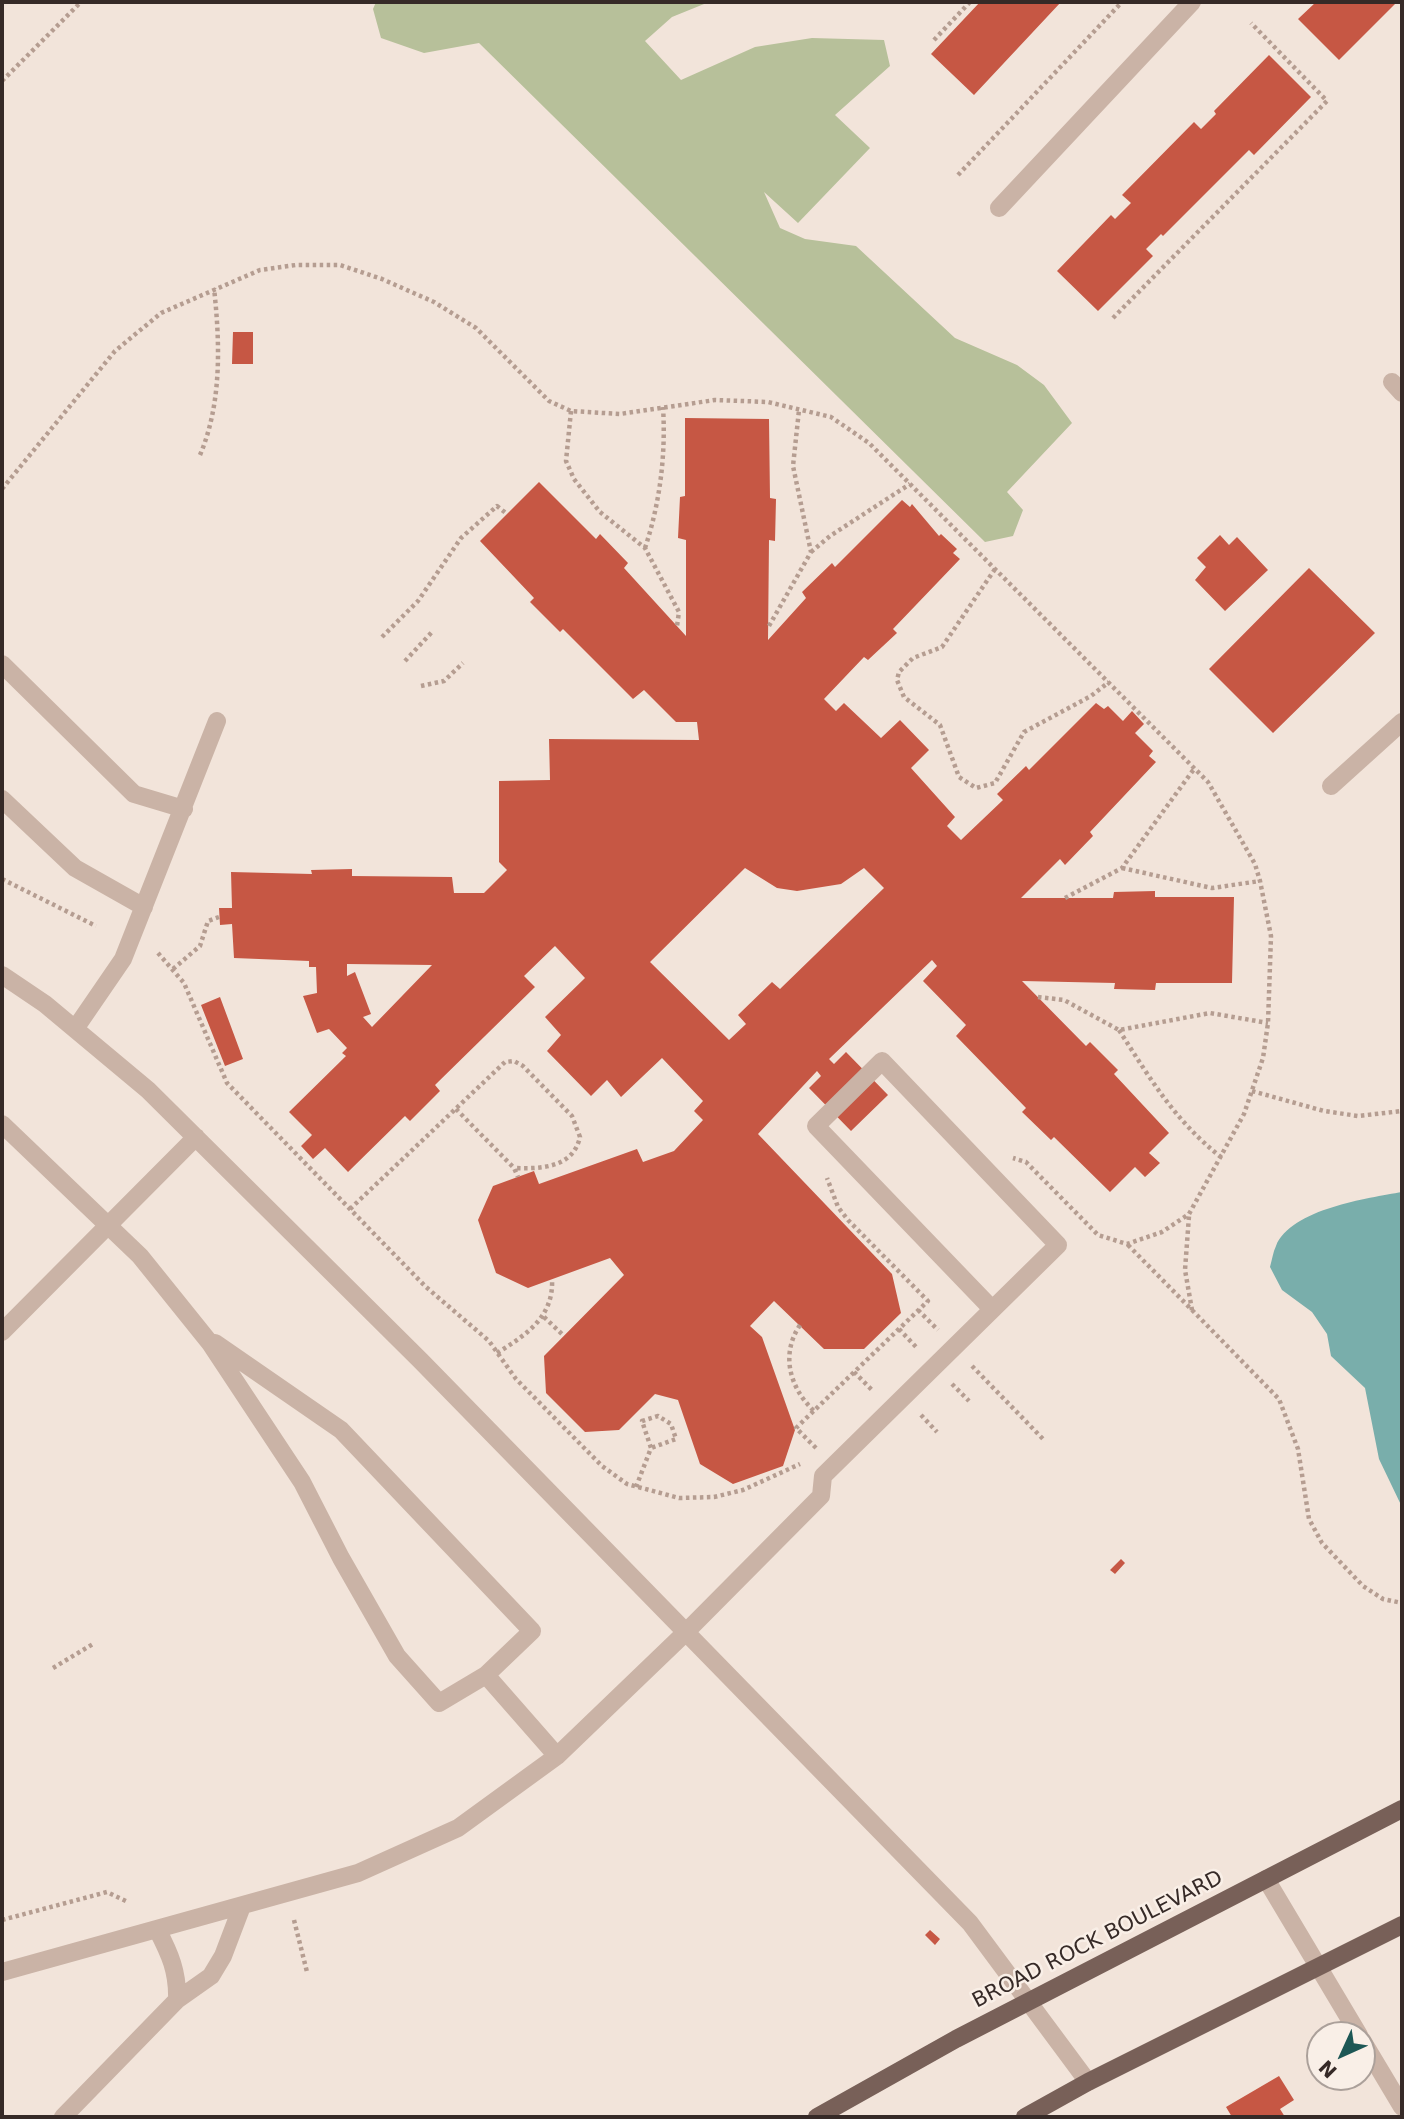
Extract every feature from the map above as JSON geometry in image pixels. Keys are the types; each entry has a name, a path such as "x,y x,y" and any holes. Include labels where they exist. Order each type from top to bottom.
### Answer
{"main road":[{"name":"BROAD ROCK BOULEVARD","path":"817,2117 1028,2002 1402,1809"},
{"path":"1025,2117 1088,2082 1402,1925"}],"street":[{"path":"999,208 1192,2"},
{"path":"2,664 134,794 184,809"},
{"path":"75,1029 122,959 217,721"},
{"path":"1331,786 1402,722"},
{"path":"2,799 75,868 144,907"},
{"path":"2,975 45,1004 148,1090 421,1362 970,1923 1088,2082"},
{"path":"2,1972 358,1873 457,1828 557,1756 685,1633 821,1496 823,1476 992,1310 1058,1245 881,1061 816,1126 992,1310"},
{"path":"2,1124 140,1256 203,1336 302,1482 341,1558 397,1656 439,1703 486,1675 532,1631 341,1430 203,1336"},
{"path":"2,1332 196,1138"},
{"path":"486,1675 557,1756"},
{"path":"1266,1879 1350,2021"},
{"path":"63,2117 177,2000 211,1976 223,1956 242,1906"},
{"path":"157,1929 172,1957 177,1978 177,2000"},
{"path":"1376,2063 1402,2107"}],"path":[{"path":"2,81 81,2"},
{"path":"934,40 970,2"},
{"path":"961,174 1122,2"},
{"path":"1113,318 1327,101 1251,23"},
{"path":"2,489 115,351 160,313 260,270 296,265 340,265 382,279 434,302 476,328 549,401 571,411 620,414 715,400 768,402 831,418 860,436 1208,782 1255,864 1271,936 1268,1023 1263,1058 1252,1091 1222,1158 1189,1214 1184,1259 1192,1310"},
{"path":"200,455 216,411 217,317 214,288"},
{"path":"645,548 656,506 665,435 663,407"},
{"path":"799,410 793,466 811,552"},
{"path":"571,411 566,461 574,480 600,512 645,548 679,612 677,626"},
{"path":"769,626 811,552 830,536 910,484"},
{"path":"382,637 418,601 461,538 497,506 507,514"},
{"path":"995,569 942,647 913,658 899,672 897,680 904,697 940,725 959,777 976,789 995,783 1024,733 1091,696 1109,682"},
{"path":"405,661 432,632"},
{"path":"421,686 444,681 463,663"},
{"path":"1065,898 1122,868 1194,769"},
{"path":"1122,868 1212,888 1260,881"},
{"path":"2,879 96,926"},
{"path":"173,969 200,946 208,921 219,917"},
{"path":"158,953 184,983 226,1083 426,1287 489,1341 516,1379 603,1466 627,1485 679,1498 714,1497 743,1490 782,1474 800,1465 816,1448 796,1428 928,1301 848,1220"},
{"path":"1038,998 1063,1000 1119,1030 1167,1106 1196,1137 1222,1158"},
{"path":"1119,1030 1210,1013 1268,1023"},
{"path":"349,1209 505,1062 514,1061 523,1066 572,1116 580,1137 573,1155 555,1164 514,1168"},
{"path":"1252,1091 1324,1111 1358,1116 1402,1111"},
{"path":"456,1109 514,1168 518,1177"},
{"path":"999,1154 1026,1162 1066,1206 1098,1235 1127,1244 1279,1399 1298,1449 1309,1518 1322,1543 1363,1586 1383,1599 1402,1603"},
{"path":"1127,1244 1162,1232 1189,1214"},
{"path":"497,1353 544,1317 553,1293 552,1279"},
{"path":"918,1310 941,1333"},
{"path":"544,1317 564,1336"},
{"path":"800,1325 789,1352 790,1367 798,1396 814,1410"},
{"path":"899,1329 922,1353"},
{"path":"969,1363 1044,1440"},
{"path":"854,1372 877,1396"},
{"path":"948,1380 969,1401"},
{"path":"917,1411 937,1432"},
{"path":"635,1487 651,1448 642,1421 658,1416 671,1424 676,1439 651,1448"},
{"path":"53,1668 93,1644"},
{"path":"2,1920 107,1892 128,1902"},
{"path":"294,1920 307,1972"}],"green space":[{"path":"376,2 709,2 672,17 645,41 681,80 755,47 812,38 884,40 890,66 835,115 870,148 798,223 764,192 780,228 805,239 856,246 955,338 1017,365 1044,385 1072,423 1007,492 1023,510 1013,536 985,542 479,43 424,53 381,38 373,9"}],"water":[{"path":"1402,1192 1402,1507 1379,1459 1365,1388 1331,1356 1327,1334 1312,1312 1282,1290 1270,1267 1276,1246 1284,1233 1297,1223 1332,1207"}],"building":[{"path":"980,2 1061,2 974,95 931,54"},
{"path":"1316,2 1397,2 1339,60 1298,19"},
{"path":"1269,55 1311,97 1254,155 1249,150 1163,236 1161,234 1146,249 1153,256 1098,311 1057,271 1111,215 1115,219 1131,203 1122,195 1194,122 1201,129 1216,114 1214,111"},
{"path":"233,332 253,332 253,364 232,364"},
{"path":"685,418 769,419 770,498 776,499 775,541 769,540 768,640 806,598 802,592 832,563 835,567 902,500 910,507 912,504 939,536 941,534 957,549 953,553 960,559 893,629 897,633 868,660 864,657 824,699 836,711 844,703 881,738 900,720 929,750 911,768 955,817 947,826 961,840 1003,800 997,794 1026,766 1029,770 1096,703 1104,709 1108,706 1123,721 1132,711 1144,724 1135,733 1153,751 1149,756 1156,762 1090,832 1093,836 1065,865 1060,859 1021,898 1113,898 1114,892 1155,891 1155,897 1234,897 1232,983 1156,983 1155,990 1114,989 1115,983 1022,981 1086,1046 1090,1042 1118,1070 1114,1074 1169,1133 1149,1153 1160,1163 1145,1177 1135,1167 1110,1192 1054,1137 1051,1140 1022,1112 1026,1108 956,1036 966,1025 923,981 937,966 932,960 829,1059 834,1064 846,1052 888,1095 851,1131 809,1088 821,1076 817,1071 758,1134 892,1274 901,1313 864,1349 824,1349 774,1301 750,1326 762,1337 795,1430 783,1466 733,1484 700,1464 678,1400 655,1394 619,1430 585,1432 546,1393 544,1356 624,1275 610,1258 528,1288 496,1273 478,1220 493,1186 534,1171 539,1184 637,1149 643,1162 674,1151 703,1120 694,1111 703,1101 662,1058 621,1097 607,1080 591,1096 547,1051 561,1035 545,1017 585,978 555,946 524,976 535,987 435,1085 440,1091 410,1121 405,1116 348,1172 325,1148 313,1159 301,1146 312,1135 289,1112 346,1056 342,1053 347,1048 329,1029 317,1033 303,996 317,993 316,967 309,967 309,961 234,958 232,924 220,925 219,908 232,908 231,872 312,874 311,870 352,869 352,876 452,877 454,893 484,893 507,870 499,862 499,781 550,780 549,739 699,740 697,722 676,722 644,690 633,699 563,629 560,632 530,602 534,598 480,541 539,482 596,539 600,534 628,563 624,568 686,636 686,540 678,538 680,497 685,496","holes":["745,868 777,888 797,891 841,884 864,868 884,888 780,989 772,982 738,1015 746,1024 729,1040 650,962","347,964 432,965 372,1027 363,1017 371,1014 355,972 347,976"]},
{"path":"1220,535 1229,545 1237,537 1268,570 1225,611 1195,580 1206,567 1197,558"},
{"path":"1309,568 1375,633 1273,733 1209,669"},
{"path":"220,997 243,1059 225,1066 201,1005"},
{"path":"1121,1559 1125,1563 1115,1574 1110,1570"},
{"path":"930,1930 940,1939 935,1945 925,1935"},
{"path":"1279,2076 1294,2100 1280,2109 1285,2117 1232,2117 1226,2107"}]}
